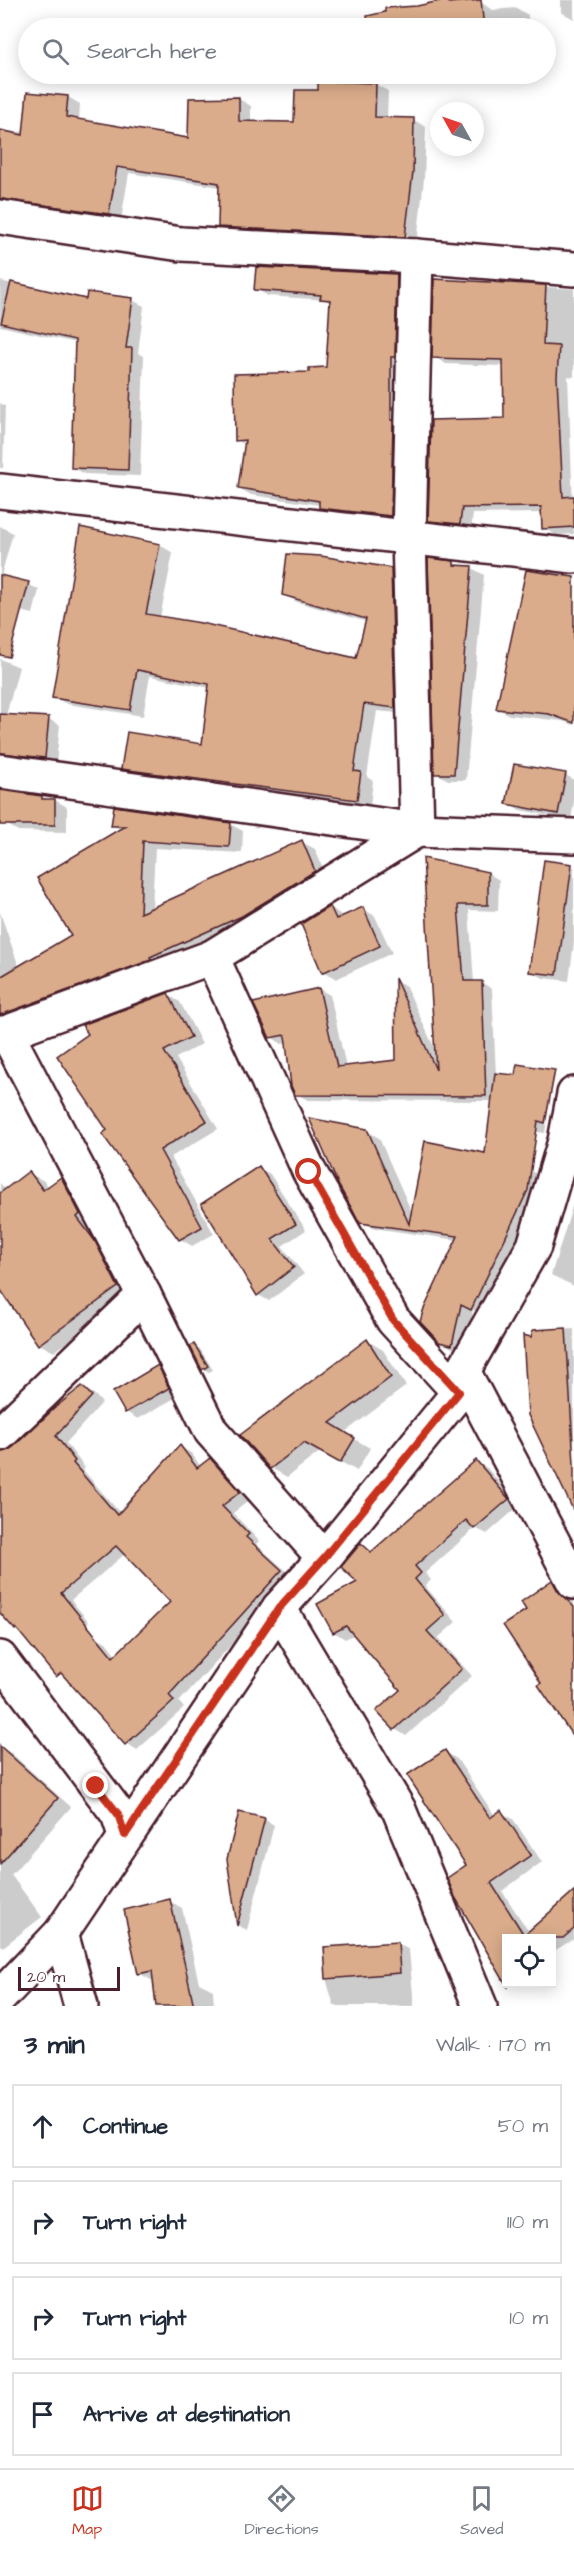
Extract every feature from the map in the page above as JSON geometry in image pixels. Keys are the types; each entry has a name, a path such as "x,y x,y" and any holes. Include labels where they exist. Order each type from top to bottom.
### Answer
{"street":[{"path":"0,217 181,244 416,256 574,269"},
{"path":"416,256 409,537 417,830"},
{"path":"0,491 574,556"},
{"path":"0,771 417,830 574,836"},
{"path":"324,1558 211,1431 144,1295 2,1034 212,957 417,830"},
{"path":"212,957 314,1181 393,1320 461,1381 574,1582"},
{"path":"0,1997 61,1933 279,1608 324,1558 461,1381 534,1246 570,1142 574,1094"},
{"path":"0,1434 144,1295"},
{"path":"279,1608 399,1810 480,2006"},
{"path":"0,1658 118,1814 125,1835"},
{"path":"61,1933 81,2006"}],"building":[{"path":"444,0 448,0 449,3 481,0 483,18 367,18 367,16 385,12 385,8 417,6"},
{"path":"318,84 376,84 375,117 414,118 413,172 405,237 218,227 219,183 117,167 109,214 0,199 0,130 23,135 27,92 68,96 66,117 188,138 189,98 239,97 239,121 294,122 295,90 318,90"},
{"path":"256,267 397,274 395,357 391,357 391,420 393,420 391,516 319,508 319,501 238,488 245,440 235,441 234,374 309,372 309,368 326,367 330,300 320,299 321,295 254,290"},
{"path":"434,279 546,285 543,345 559,346 557,377 563,497 574,496 574,527 542,529 541,507 462,508 460,524 428,521 431,420 504,418 503,360 432,358"},
{"path":"11,282 86,299 87,292 133,298 126,348 132,348 128,470 71,468 75,340 1,323"},
{"path":"80,527 160,544 146,614 201,623 356,658 366,619 282,595 287,554 321,556 391,568 395,708 364,704 354,771 361,772 357,800 121,769 127,732 202,744 209,684 137,670 130,710 52,698"},
{"path":"428,558 454,561 454,565 472,566 454,774 434,774"},
{"path":"526,570 574,577 574,723 549,714 496,709"},
{"path":"0,575 29,582 9,657 0,655"},
{"path":"0,714 49,717 45,758 0,753"},
{"path":"514,764 566,773 558,814 506,804"},
{"path":"0,790 42,796 42,799 55,799 55,825 0,825"},
{"path":"114,806 231,823 229,847 143,841 140,913 302,840 315,871 242,916 150,957 151,960 0,1015 0,977 71,935 37,878 125,826 111,826"},
{"path":"423,858 488,872 488,905 458,905 464,981 482,981 486,1096 295,1095 291,1086 285,1035 270,1038 253,1003 319,988 337,1067 396,1060 395,978 436,1070"},
{"path":"544,860 572,864 557,975 529,972"},
{"path":"330,906 336,919 363,907 380,946 322,973 301,924"},
{"path":"168,993 191,1037 164,1051 207,1121 160,1150 202,1227 179,1240 102,1134 107,1130 57,1056 88,1034 82,1025"},
{"path":"517,1064 555,1070 545,1123 538,1121 528,1190 471,1310 461,1305 452,1345 439,1342 420,1322 458,1236 360,1223 339,1186 309,1118 367,1129 409,1224 425,1141 485,1153 495,1073 515,1075"},
{"path":"259,1166 296,1224 272,1239 294,1267 257,1296 201,1204"},
{"path":"29,1171 43,1190 61,1177 80,1214 77,1217 95,1241 118,1287 38,1345 0,1289 0,1193"},
{"path":"566,1328 574,1464 574,1512 528,1415 523,1335 531,1337 533,1330"},
{"path":"367,1339 391,1377 330,1423 355,1438 340,1463 304,1443 270,1469 240,1435"},
{"path":"194,1344 208,1366 202,1370 190,1346"},
{"path":"158,1365 169,1388 125,1413 113,1392"},
{"path":"82,1386 92,1396 56,1436 75,1461 73,1463 117,1515 180,1445 197,1468 210,1458 240,1492 222,1506 249,1534 246,1537 282,1570 169,1695 174,1701 125,1745 61,1673 56,1677 16,1628 15,1630 0,1613 0,1452 13,1447","holes":["116,1546 170,1602 113,1657 61,1593"]},
{"path":"476,1460 509,1499 474,1529 466,1520 415,1566 421,1573 415,1579 445,1615 427,1631 462,1669 394,1730 376,1711 400,1690 346,1626 333,1633 317,1604 357,1582 341,1567 361,1543 371,1552"},
{"path":"552,1580 558,1591 574,1607 574,1738 538,1685 541,1683 503,1625 526,1610 521,1602"},
{"path":"0,1746 58,1798 0,1864"},
{"path":"445,1750 490,1818 501,1810 531,1855 491,1883 523,1934 502,1934 502,1977 455,1897 447,1878 466,1865 407,1775"},
{"path":"239,1812 265,1818 237,1926 227,1859"},
{"path":"574,1891 574,1929 563,1938 556,1938 556,1934 525,1934"},
{"path":"170,1899 194,2006 156,2006 152,1971 138,1974 124,1910"},
{"path":"398,1942 400,1973 326,1979 324,1947"}],"route":[{"path":"96,1786 118,1814 125,1835 279,1608 324,1558 459,1392 393,1320 309,1172"}]}
